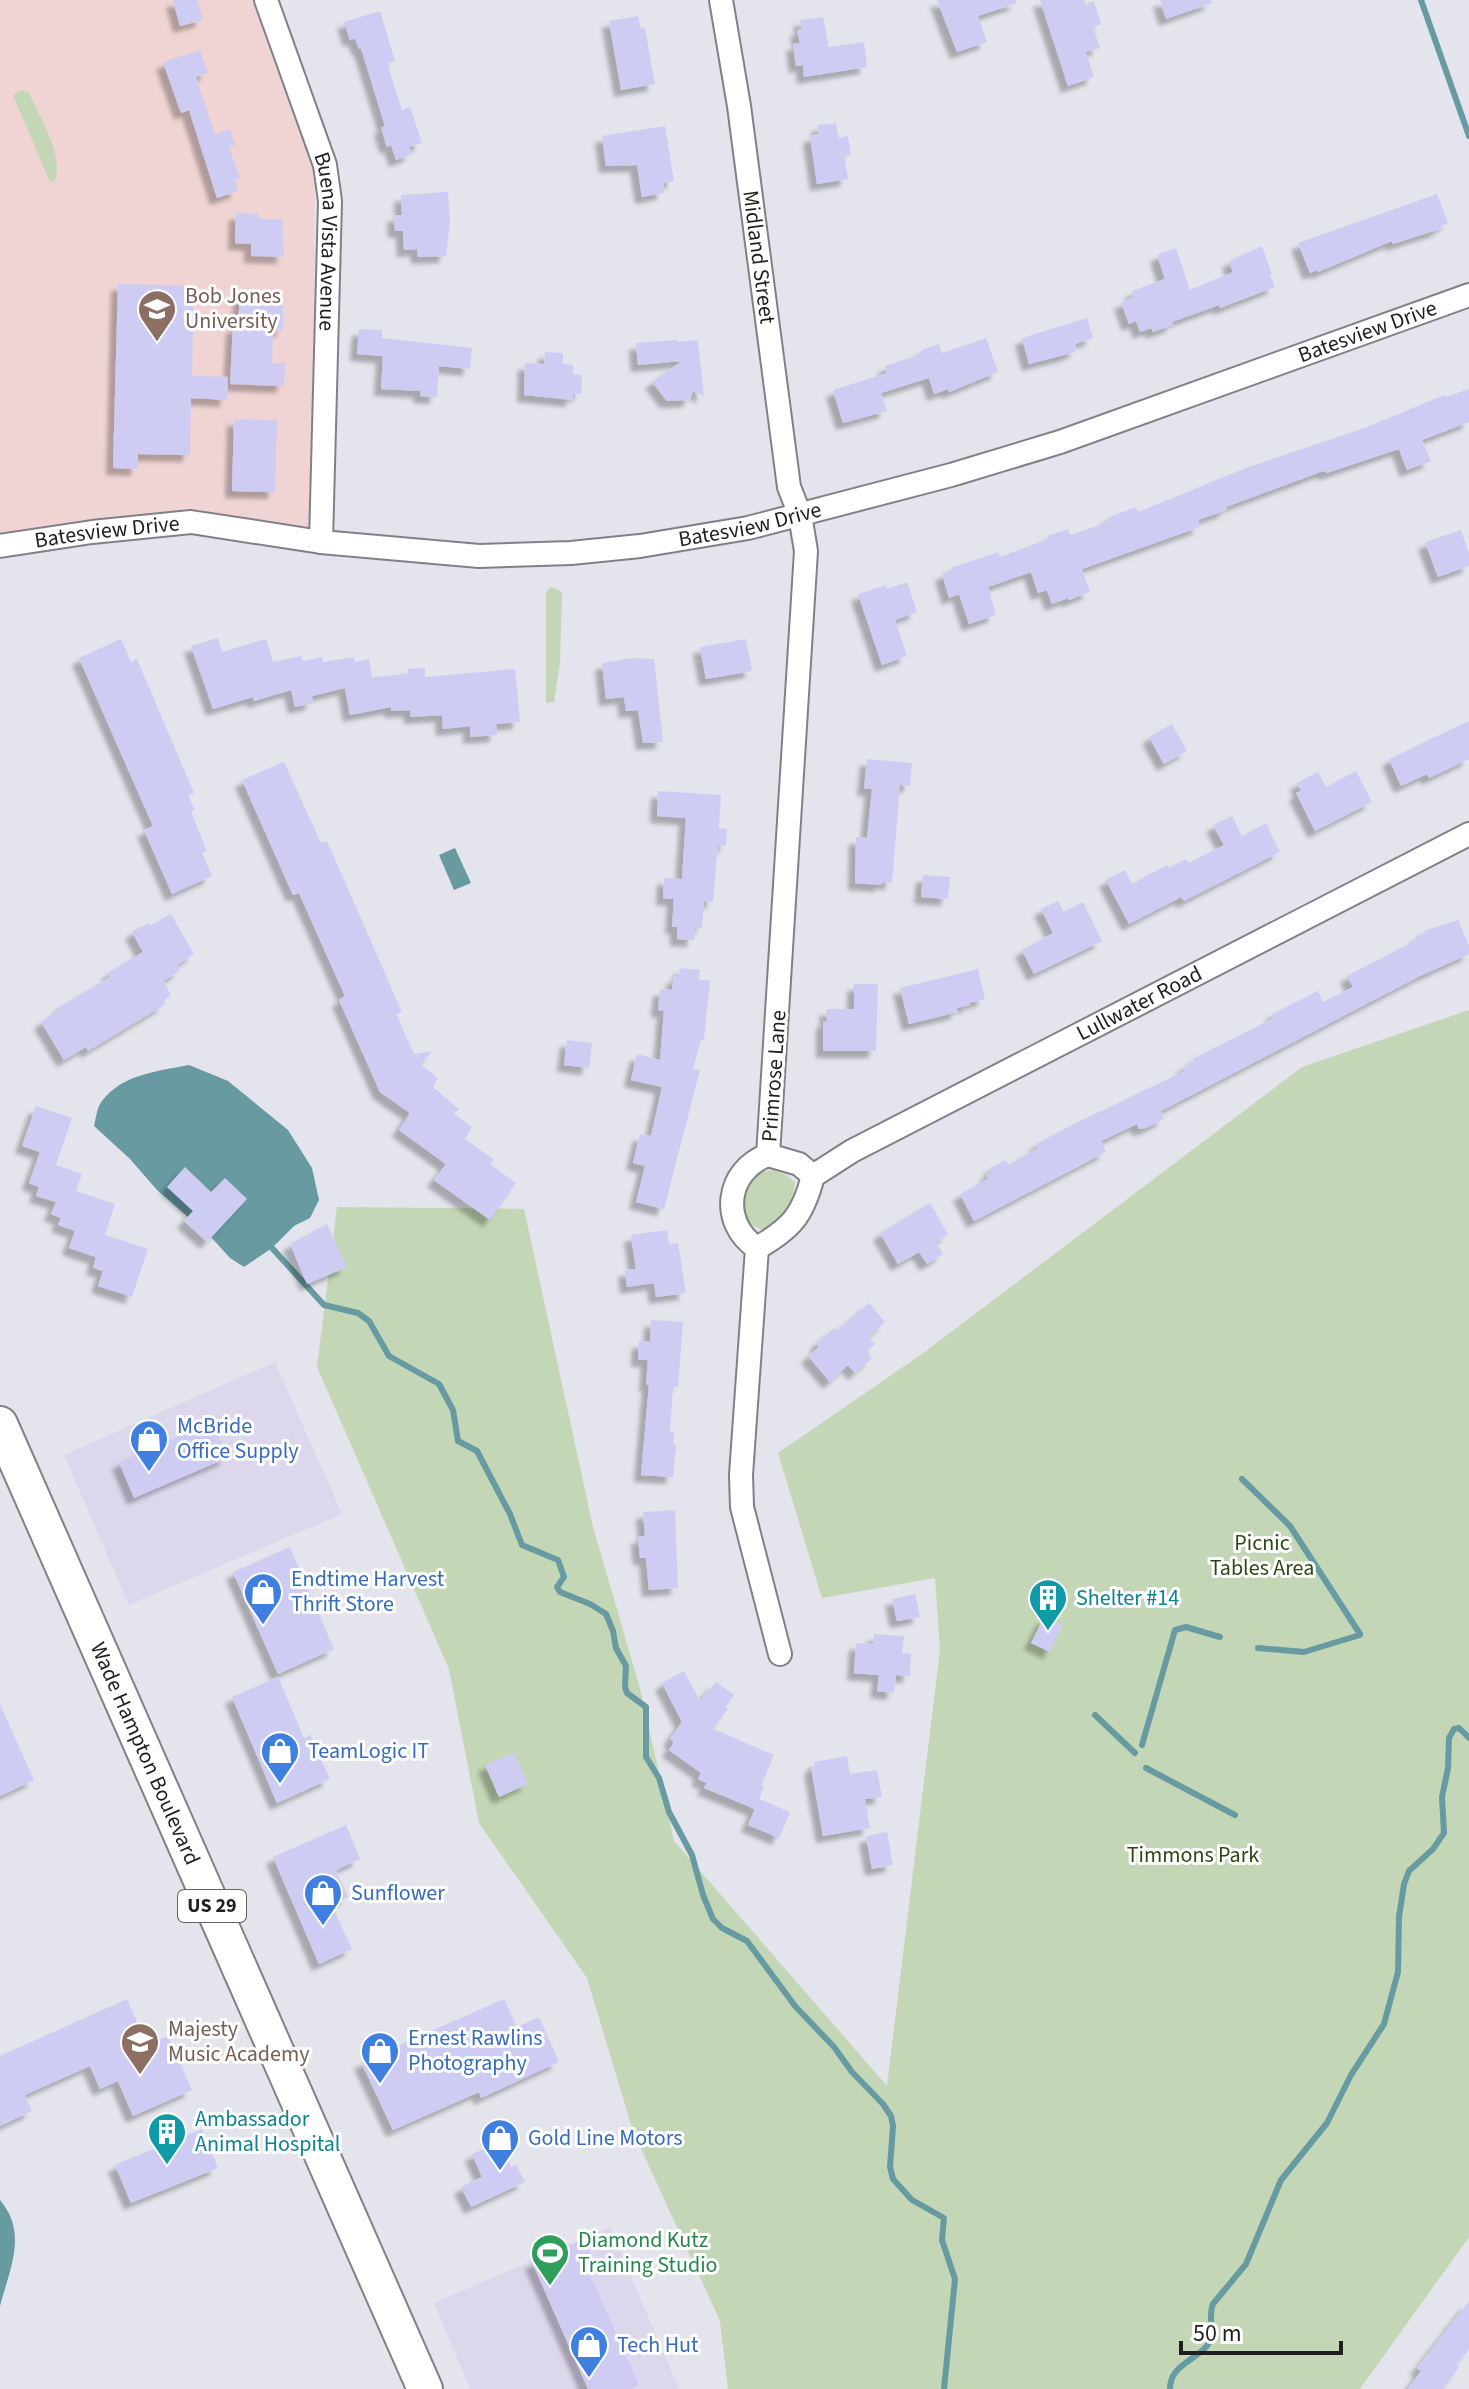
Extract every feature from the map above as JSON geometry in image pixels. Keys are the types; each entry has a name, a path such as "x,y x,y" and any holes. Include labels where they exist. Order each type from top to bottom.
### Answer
{"main road":[{"name":"Wade Hampton Boulevard","path":"0,1424 425,2389"}],"street":[{"name":"Buena Vista Avenue","path":"266,0 325,165 330,201 321,542"},
{"name":"Midland Street","path":"721,0 739,106 789,487 800,515"},
{"name":"Batesview Drive","path":"0,546 92,532 191,522 321,542 479,556 571,553 640,546 748,528 951,475 1060,442 1469,295"},
{"name":"Primrose Lane","path":"757,1248 742,1236 733,1203 741,1173 749,1164 768,1155 806,551 800,515"},
{"name":"Lullwater Road","path":"813,1176 852,1151 1469,834"},
{"path":"768,1155 799,1164 813,1176 806,1202 784,1233 757,1248 741,1475 742,1507 780,1654"}],"shaded area":[{"name":"Bob Jones University","path":"0,0 259,0 315,169 313,528 164,517 0,546"},
{"path":"275,1362 342,1514 129,1605 64,1455"},
{"path":"610,2227 679,2389 470,2389 434,2303"}],"green space":[{"path":"22,90 29,93 54,149 57,172 54,182 49,180 13,95"},
{"path":"550,587 562,594 560,662 554,702 546,703 546,593"},
{"name":"Timmons Park","path":"1469,1010 1469,2237 1360,2389 728,2389 720,2321 633,2131 587,1978 479,1823 449,1669 317,1367 337,1207 524,1209 593,1527 641,1692 674,1841 887,2086 940,1650 935,1578 822,1598 778,1453 922,1354 1302,1067"},
{"path":"773,1170 795,1182 794,1191 785,1216 766,1231 746,1220 742,1213 742,1197 751,1177"}],"water":[{"path":"455,848 471,883 454,890 439,855"},
{"path":"189,1065 228,1081 288,1130 312,1168 319,1200 310,1218 294,1226 272,1248 244,1267 230,1258 211,1237 157,1190 130,1159 94,1126 100,1103 120,1085 142,1075"},
{"path":"0,2200 8,2212 15,2238 12,2264 0,2306"}],"building":[{"path":"173,0 197,0 203,20 180,26"},
{"path":"937,0 1016,0 1017,3 978,16 987,42 957,52"},
{"path":"1040,0 1084,0 1085,4 1094,1 1101,24 1093,27 1100,48 1086,52 1094,77 1068,86"},
{"path":"1160,0 1211,0 1212,3 1166,19"},
{"path":"380,11 395,61 387,63 402,110 410,107 422,143 409,147 412,154 396,160 391,145 387,147 381,128 385,126 361,48 355,38 350,40 344,22"},
{"path":"638,16 641,29 645,28 655,84 621,90 609,21"},
{"path":"823,17 829,47 864,42 867,67 804,77 803,65 796,66 793,44 800,43 797,30 802,29 800,20"},
{"path":"200,50 208,73 196,77 215,134 230,129 235,145 229,147 240,178 234,180 238,191 217,198 189,110 181,113 163,62"},
{"path":"836,123 839,138 848,136 851,155 844,156 848,179 817,184 810,136 819,134 818,125"},
{"path":"665,126 674,181 663,183 664,193 642,197 637,165 606,166 602,136"},
{"path":"448,192 450,222 446,256 418,257 417,249 404,250 403,231 395,231 394,215 402,215 401,195"},
{"path":"1437,194 1448,223 1440,229 1393,244 1392,241 1310,273 1298,243"},
{"path":"236,213 259,214 259,219 282,219 284,257 251,256 251,244 235,243"},
{"path":"1262,246 1275,287 1172,322 1173,325 1153,332 1151,328 1140,332 1136,321 1129,324 1121,302 1134,297 1132,291 1165,279 1157,255 1176,248 1190,290 1233,272 1229,261"},
{"path":"118,284 194,286 192,376 228,377 227,400 191,398 190,455 138,454 138,469 113,468"},
{"path":"240,295 264,296 264,305 283,305 283,330 273,329 272,363 285,363 284,386 230,384 233,326 238,326"},
{"path":"1087,318 1093,338 1075,344 1077,350 1068,354 1029,364 1022,338"},
{"path":"359,329 382,330 382,338 472,348 470,369 439,366 437,397 420,396 421,391 381,389 383,356 357,354"},
{"path":"986,338 998,372 949,392 948,389 934,394 929,378 881,393 887,411 843,423 833,390 887,373 885,366 922,354 921,350 939,344 942,353"},
{"path":"698,340 704,396 693,391 690,400 667,401 652,382 682,361 638,365 636,343"},
{"path":"545,352 563,353 563,364 573,365 573,374 582,375 581,394 573,394 573,400 524,395 525,363 544,364"},
{"path":"1469,389 1469,422 1422,440 1431,461 1407,470 1399,449 1327,473 1323,471 1226,507 1227,510 1198,520 1200,527 1082,569 1090,592 1069,600 1052,604 1047,590 1038,593 1031,572 988,587 996,615 969,624 959,594 949,598 942,574 951,568 998,552 1000,557 1068,529 1070,535 1109,522 1107,518 1136,507 1138,512 1246,468 1370,426 1444,395"},
{"path":"234,419 277,420 275,492 232,491"},
{"path":"1461,530 1469,553 1469,566 1438,577 1425,542"},
{"path":"907,582 917,612 895,620 907,656 882,665 858,594"},
{"path":"218,638 222,652 266,639 273,662 301,656 303,661 322,657 323,662 354,657 355,662 369,659 372,677 408,674 408,669 425,668 425,677 515,669 520,722 496,724 497,735 470,737 470,726 443,729 442,715 411,717 410,710 391,711 391,707 350,715 345,688 312,696 313,703 295,707 291,690 213,709 191,646"},
{"path":"121,639 131,662 137,659 194,793 188,795 195,810 191,812 207,851 202,853 212,876 172,894 144,830 153,826 79,658"},
{"path":"746,639 752,671 706,679 700,647"},
{"path":"633,658 654,659 663,742 643,743 638,710 626,711 624,697 606,699 602,663"},
{"path":"1469,721 1469,759 1429,778 1427,774 1401,786 1389,759"},
{"path":"1172,724 1187,751 1164,764 1149,737"},
{"path":"867,759 912,763 910,786 900,785 892,883 882,882 882,885 855,883 856,837 867,838 872,789 864,789"},
{"path":"284,762 321,843 327,841 402,1012 396,1014 414,1054 432,1051 421,1065 438,1078 433,1087 459,1109 454,1114 472,1127 465,1139 494,1160 490,1164 516,1183 490,1220 434,1180 446,1164 399,1130 410,1113 380,1092 339,1000 345,996 299,893 293,895 242,780"},
{"path":"1356,771 1372,802 1315,831 1296,793 1301,791 1297,783 1318,772 1326,787"},
{"path":"658,791 721,795 719,828 727,829 726,846 718,845 713,902 704,901 702,928 695,928 694,940 677,939 677,927 672,927 674,899 663,898 664,878 682,879 686,818 657,816"},
{"path":"1232,816 1242,836 1266,823 1280,852 1184,901 1181,897 1129,924 1106,880 1125,870 1132,884 1167,865 1168,868 1186,859 1189,863 1224,845 1213,825"},
{"path":"923,875 950,877 948,899 921,897"},
{"path":"1058,901 1064,912 1083,902 1102,941 1034,974 1022,950 1053,933 1041,909"},
{"path":"171,914 194,954 177,965 180,971 163,981 171,995 162,1002 164,1005 88,1051 86,1047 64,1060 41,1022 61,1009 59,1007 110,977 108,973 143,952 132,932"},
{"path":"1458,920 1469,946 1469,954 1420,976 1161,1111 1164,1119 1146,1128 1139,1129 1137,1124 1101,1141 1106,1152 974,1221 960,1194 988,1179 986,1175 992,1172 990,1168 1006,1160 1008,1165 1038,1148 1036,1144 1185,1071 1183,1067 1193,1059 1274,1018 1272,1014 1318,991 1323,1002 1353,987 1347,976 1417,940 1416,937 1424,931"},
{"path":"680,968 700,970 699,980 710,980 704,1040 701,1039 693,1069 700,1070 664,1209 636,1202 645,1166 633,1163 640,1134 651,1136 662,1087 631,1080 637,1054 660,1060 664,1011 658,1010 660,989 672,990 674,976 679,977"},
{"path":"978,969 985,999 957,1008 958,1012 909,1024 900,988"},
{"path":"854,984 878,984 876,1051 823,1051 826,1009 854,1009"},
{"path":"567,1040 592,1043 589,1068 564,1065"},
{"path":"36,1106 72,1118 56,1165 82,1174 76,1191 115,1204 105,1235 148,1249 132,1297 98,1286 103,1271 93,1268 96,1257 69,1248 75,1231 58,1225 61,1218 51,1214 56,1202 36,1196 39,1187 29,1183 40,1152 22,1146"},
{"path":"185,1167 211,1192 225,1178 247,1199 207,1242 184,1221 193,1211 167,1187"},
{"path":"930,1203 948,1234 936,1242 943,1254 927,1264 919,1252 898,1264 880,1233"},
{"path":"327,1224 347,1267 307,1284 290,1244"},
{"path":"667,1230 669,1244 678,1243 686,1293 656,1297 654,1283 627,1287 625,1270 636,1269 631,1235"},
{"path":"869,1303 885,1322 868,1337 875,1344 866,1351 872,1358 855,1373 848,1365 830,1382 808,1356 834,1328 837,1331"},
{"path":"651,1320 683,1322 678,1387 673,1387 670,1432 674,1432 673,1444 676,1445 673,1477 641,1475 649,1385 646,1384 648,1360 638,1360 639,1341 650,1342"},
{"path":"212,1422 227,1458 134,1498 119,1462"},
{"path":"675,1510 678,1588 649,1590 646,1558 640,1558 638,1537 645,1536 643,1512"},
{"path":"290,1547 334,1649 278,1674 233,1572"},
{"path":"915,1594 920,1617 897,1621 892,1599"},
{"name":"Shelter #14","path":"1044,1617 1062,1625 1050,1652 1031,1643"},
{"path":"874,1634 904,1636 902,1653 911,1654 910,1676 896,1675 894,1693 877,1691 879,1675 854,1673 856,1643 873,1644"},
{"path":"684,1671 700,1701 716,1682 734,1695 713,1729 774,1755 759,1799 790,1812 779,1838 748,1825 755,1809 704,1788 707,1783 698,1779 701,1773 669,1750 674,1742 670,1739 682,1722 662,1683"},
{"path":"278,1677 304,1738 310,1735 330,1779 277,1803 232,1697"},
{"path":"0,1704 34,1780 0,1796"},
{"path":"514,1753 528,1784 499,1797 485,1765"},
{"path":"847,1756 850,1774 877,1770 882,1797 865,1799 870,1828 823,1836 811,1767 815,1766 814,1762"},
{"path":"346,1825 360,1859 336,1870 348,1897 332,1905 352,1949 319,1964 273,1857"},
{"path":"887,1832 893,1865 872,1869 866,1836"},
{"path":"127,1999 147,2045 168,2036 192,2090 133,2116 118,2081 100,2089 90,2066 25,2095 32,2111 0,2126 0,2056"},
{"path":"504,1999 517,2027 539,2017 559,2062 481,2098 479,2092 393,2130 361,2062"},
{"name":"Ambassador Animal Hospital","path":"202,2129 218,2168 131,2203 115,2165"},
{"name":"Gold Line Motors","path":"500,2142 511,2167 516,2165 525,2182 471,2207 461,2187 482,2177 472,2154"},
{"path":"584,2239 592,2257 584,2261 639,2385 630,2389 588,2389 532,2262"},
{"path":"1469,2301 1469,2349 1456,2365 1459,2367 1443,2389 1408,2389 1421,2371 1417,2368"}],"waterway":[{"path":"1421,0 1469,136"},
{"path":"272,1248 324,1305 358,1313 369,1321 389,1356 439,1384 453,1410 458,1441 477,1451 510,1514 522,1545 558,1560 564,1577 557,1587 560,1592 606,1614 616,1648 626,1666 627,1693 646,1707 646,1757 659,1778 669,1812 692,1855 713,1919 722,1928 747,1941 795,2006 883,2104 893,2126 890,2167 893,2179 912,2200 944,2218 942,2240 955,2279 944,2389"},
{"path":"1242,1479 1290,1526 1360,1634"},
{"path":"1142,1745 1175,1630 1186,1627 1220,1637"},
{"path":"1258,1648 1304,1652 1360,1635"},
{"path":"1095,1715 1135,1753"},
{"path":"1170,2389 1178,2370 1209,2342 1213,2304 1246,2264 1281,2180 1327,2123 1351,2075 1384,2024 1398,1972 1399,1917 1404,1884 1409,1871 1433,1849 1444,1833 1442,1797 1448,1768 1449,1738 1454,1729 1459,1728 1469,1738"},
{"path":"1146,1768 1235,1815"}],"place":[{"name":"Bob Jones University","path":"157,343"},
{"name":"McBride Office Supply","path":"149,1473"},
{"name":"Endtime Harvest Thrift Store","path":"263,1626"},
{"name":"Shelter #14","path":"1048,1632"},
{"name":"TeamLogic IT","path":"280,1785"},
{"name":"Sunflower","path":"323,1927"},
{"name":"Majesty Music Academy","path":"140,2076"},
{"name":"Ernest Rawlins Photography","path":"380,2085"},
{"name":"Ambassador Animal Hospital","path":"167,2166"},
{"name":"Gold Line Motors","path":"500,2172"},
{"name":"Diamond Kutz Training Studio","path":"550,2287"},
{"name":"Tech Hut","path":"589,2379"}],"park label":[{"name":"Picnic Tables Area","path":"1262,1556"}]}
